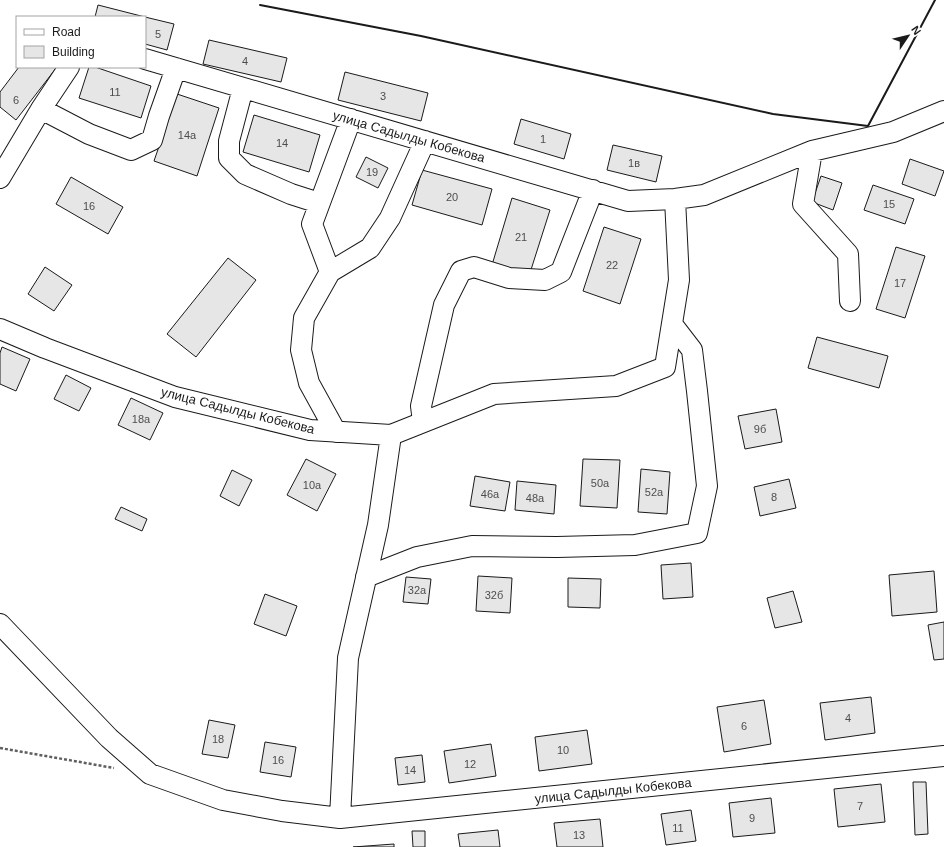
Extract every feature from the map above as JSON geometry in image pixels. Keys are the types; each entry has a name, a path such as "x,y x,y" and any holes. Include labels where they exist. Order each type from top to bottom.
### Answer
{"street":[{"name":"улица Садылды Кобекова","path":"146,58 628,201 675,199 704,195 812,151 893,132 944,111"},
{"path":"0,178 41,109 68,68"},
{"path":"41,109 89,134 131,150 152,140 176,68"},
{"path":"243,88 229,141 229,158 245,174 291,194 319,203"},
{"path":"330,272 312,224 351,119"},
{"path":"336,432 309,383 301,350 304,318 330,272 370,248 390,218 425,141"},
{"path":"812,151 803,204 848,254 850,301"},
{"path":"423,422 421,406 444,305 461,270 474,266 510,278 545,280 561,272 593,190"},
{"name":"улица Садылды Кобекова","path":"0,329 45,348 175,397 310,430 391,435 494,394 616,386 665,367 680,280 675,199"},
{"path":"366,577 417,557 472,546 557,547 635,544 697,533 707,486 697,384 692,350 672,324"},
{"path":"340,818 348,658 378,525 391,435"},
{"name":"улица Садылды Кобекова","path":"0,624 109,738 150,774 223,800 282,812 340,818 944,756"}],"path":[{"path":"0,748 120,769"}],"building":[{"path":"98,5 141,16 95,16"},
{"path":"146,17 174,24 167,50 146,44"},
{"path":"209,40 287,58 281,82 203,64"},
{"path":"18,68 56,68 16,120 0,107 0,92"},
{"path":"89,68 98,68 151,86 141,118 79,98"},
{"path":"345,72 428,93 421,121 338,100"},
{"path":"177,94 219,108 197,176 154,161"},
{"path":"254,115 320,135 309,172 243,152"},
{"path":"521,119 571,134 564,159 514,144"},
{"path":"613,145 662,156 656,182 607,170"},
{"path":"366,157 388,168 378,188 356,177"},
{"path":"910,159 944,171 935,196 902,184"},
{"path":"422,170 492,189 482,225 412,205"},
{"path":"821,176 842,183 833,210 812,202"},
{"path":"71,177 123,207 108,234 56,204"},
{"path":"873,185 914,199 905,224 864,210"},
{"path":"512,198 550,210 529,276 492,265"},
{"path":"604,227 641,239 620,304 583,291"},
{"path":"896,247 925,256 905,318 876,309"},
{"path":"228,258 256,280 196,357 167,334"},
{"path":"45,267 72,285 54,311 28,294"},
{"path":"817,337 888,356 879,388 808,368"},
{"path":"2,347 30,359 16,391 0,384 0,353"},
{"path":"66,375 91,388 79,411 54,399"},
{"path":"131,398 163,413 150,440 118,425"},
{"path":"776,409 782,442 745,449 738,416"},
{"path":"306,459 336,474 317,511 287,495"},
{"path":"583,459 620,460 617,508 580,506"},
{"path":"641,469 670,472 667,514 638,512"},
{"path":"232,470 252,480 239,506 220,496"},
{"path":"475,476 510,482 505,511 470,506"},
{"path":"789,479 796,508 760,516 754,487"},
{"path":"517,481 556,485 554,514 515,510"},
{"path":"121,507 147,519 142,531 115,519"},
{"path":"691,563 693,597 663,599 661,565"},
{"path":"934,571 937,612 892,616 889,575"},
{"path":"478,576 512,578 510,613 476,611"},
{"path":"406,577 431,579 428,604 403,602"},
{"path":"568,578 601,579 600,608 568,607"},
{"path":"793,591 802,622 775,628 767,598"},
{"path":"265,594 297,606 286,636 254,624"},
{"path":"944,622 944,659 934,660 928,625"},
{"path":"871,697 875,733 825,740 820,703"},
{"path":"764,700 771,744 724,752 717,707"},
{"path":"209,720 235,725 228,758 202,754"},
{"path":"587,730 592,764 539,771 535,737"},
{"path":"265,742 296,747 291,777 260,772"},
{"path":"491,744 496,776 449,783 444,751"},
{"path":"422,755 425,782 398,785 395,758"},
{"path":"913,782 926,782 928,834 915,835"},
{"path":"881,784 885,822 838,827 834,789"},
{"path":"771,798 775,833 733,837 729,803"},
{"path":"691,810 696,841 666,845 661,814"},
{"path":"600,819 603,847 557,847 554,823"},
{"path":"498,830 500,847 460,847 458,834"},
{"path":"412,831 425,831 425,847 413,847"},
{"path":"394,844 394,847 353,847"}],"wall":[{"path":"260,5 421,36 773,114 868,126 935,0"}]}
